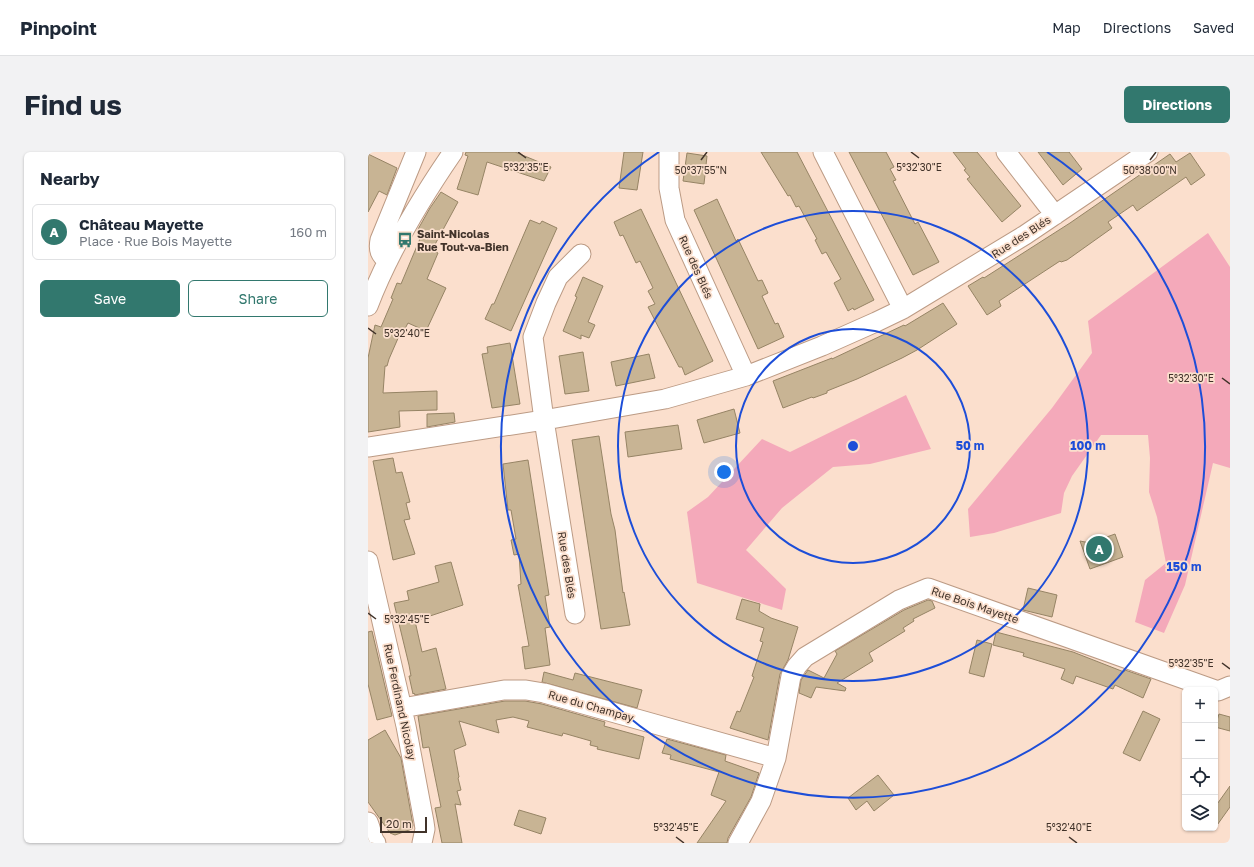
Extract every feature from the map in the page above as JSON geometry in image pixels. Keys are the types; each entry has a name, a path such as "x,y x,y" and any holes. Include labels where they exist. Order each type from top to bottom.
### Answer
{"street":[{"path":"388,261 381,256 379,251 380,240 416,152"},
{"path":"368,306 388,261 422,199 453,152"},
{"name":"Rue des Blés","path":"669,152 669,188 675,220 746,376"},
{"path":"823,152 903,308"},
{"name":"Rue des Blés","path":"1006,152 1055,215"},
{"name":"Rue des Blés","path":"368,447 544,420 665,399 746,376 822,346 876,322 903,308 1025,236 1148,152"},
{"name":"Rue des Blés","path":"575,614 544,420 533,337 558,276 581,254"},
{"name":"Rue Ferdinand Nicolay","path":"368,561 402,708 424,822 422,843"},
{"name":"Rue Bois Mayette","path":"738,843 761,801 776,758 791,676 797,666 805,657 859,624 900,600 928,588 1218,691 1230,686"},
{"name":"Rue du Champay","path":"402,708 504,690 526,690 544,693 776,758"},
{"path":"368,822 372,829 373,842"}],"shaded area":[{"path":"1208,233 1230,267 1230,468 1213,463 1185,585 1164,633 1135,622 1145,580 1166,563 1157,517 1149,492 1150,458 1148,435 1101,435 1072,476 1064,493 1061,513 994,533 970,537 968,509 1052,408 1092,353 1088,321"},
{"path":"906,395 931,449 870,464 833,467 782,508 746,550 786,589 782,610 697,583 687,512 708,497 762,439 790,452"}],"building":[{"path":"466,152 515,152 551,167 544,181 487,162 478,195 457,189 468,156 465,155"},
{"path":"624,152 643,152 637,190 619,188"},
{"path":"761,152 797,152 874,300 854,310 853,308 848,311 834,283 841,279 826,252 822,254 815,240 817,239 799,206 796,207 790,195 788,196"},
{"path":"849,152 886,152 894,167 890,169 896,180 893,181 915,224 918,222 939,262 913,275"},
{"path":"953,152 977,152 1021,206 1002,222 967,179 970,177 964,170 966,169"},
{"path":"1038,152 1069,152 1082,169 1063,185"},
{"path":"687,153 707,156 704,184 683,181"},
{"path":"1190,153 1205,175 1191,185 1186,177 1137,211 1133,205 1108,222 1112,228 1067,260 1060,261 999,301 1001,306 987,315 968,286 983,277 984,278 1070,223 1170,154 1176,162"},
{"path":"368,154 397,168 387,195 379,191 368,212"},
{"path":"441,192 458,202 432,250 438,253 427,279 446,288 426,331 408,323 401,336 399,336 387,366 385,366 383,393 437,391 437,410 399,411 400,427 368,432 368,358 375,325 381,327 393,299 391,298 397,283 401,284 422,234 417,231"},
{"path":"717,199 736,241 738,239 758,281 762,280 768,293 762,296 775,324 778,323 784,337 758,349 694,210"},
{"path":"641,209 713,361 685,375 682,367 679,367 648,307 655,304 648,291 653,288 640,261 636,263 623,235 620,236 614,222"},
{"path":"530,220 540,224 542,221 557,228 511,331 485,319 492,304 494,304"},
{"path":"583,277 603,286 588,322 595,325 589,338 581,335 581,339 563,331 577,297 575,296"},
{"path":"943,303 957,324 902,358 827,391 827,393 783,408 773,381 832,359 904,325 905,326"},
{"path":"510,343 520,404 492,408 482,354 488,353 487,347"},
{"path":"583,352 589,391 565,394 559,356"},
{"path":"649,354 655,378 616,386 611,362"},
{"path":"734,409 740,433 704,443 697,420"},
{"path":"454,413 455,422 427,427 427,414"},
{"path":"678,425 682,449 628,457 625,432"},
{"path":"599,436 611,514 615,530 623,593 624,592 630,625 601,629 572,440"},
{"path":"393,458 396,473 402,472 410,502 406,503 410,519 404,520 415,554 393,560 373,461"},
{"path":"528,460 549,595 545,596 550,627 545,628 550,665 525,669 522,647 529,646 518,585 521,584 519,554 514,555 511,540 516,539 511,510 508,510 503,464"},
{"path":"1115,534 1123,557 1090,569 1080,541 1090,543"},
{"path":"451,562 463,605 415,621 422,652 436,648 446,689 415,695 414,693 413,694 409,676 411,676 409,665 394,603 409,600 407,591 439,582 435,566"},
{"path":"1028,588 1057,595 1052,617 1023,610"},
{"path":"742,599 760,604 759,611 771,618 798,627 788,660 780,674 768,740 730,728 737,711 740,712 754,677 752,676 763,642 760,641 764,628 736,619"},
{"path":"928,600 932,601 935,608 913,619 914,621 903,628 905,631 869,653 873,661 837,683 846,688 845,691 816,687 811,698 799,693 801,680 808,670 824,678 837,654 835,651 904,610"},
{"path":"372,631 392,716 377,720 368,684 368,632"},
{"path":"996,632 1073,652 1124,672 1125,670 1151,679 1143,698 1115,685 1113,689 1076,676 1073,684 1061,679 1065,669 1023,656 1024,653 993,645"},
{"path":"977,640 992,644 984,677 969,673"},
{"path":"544,672 573,680 575,673 642,690 637,708 542,682"},
{"path":"505,701 525,701 542,704 605,722 604,726 644,737 639,759 597,749 598,747 590,745 591,741 563,733 562,736 527,727 529,721 513,717 496,720 499,733 459,721 466,745 454,750 461,790 457,791 461,805 455,804 462,843 442,843 435,808 441,807 429,747 423,748 418,716"},
{"path":"1143,711 1160,719 1140,761 1123,753"},
{"path":"1219,714 1230,717 1230,731 1218,728"},
{"path":"385,730 401,758 413,825 412,829 395,835 390,833 368,802 368,740"},
{"path":"667,739 726,755 725,761 759,773 751,797 728,838 727,843 697,843 726,801 711,795 719,772 670,759 671,755 662,753"},
{"path":"878,775 894,795 874,811 867,801 856,810 848,798"},
{"path":"1230,786 1230,807 1218,824 1218,803"},
{"path":"519,810 546,818 541,834 514,825"}],"place":[{"name":"Saint-Nicolas Rue Tout-va-Bien","path":"405,240"},
{"name":"Château Mayette","path":"1099,549"}]}
